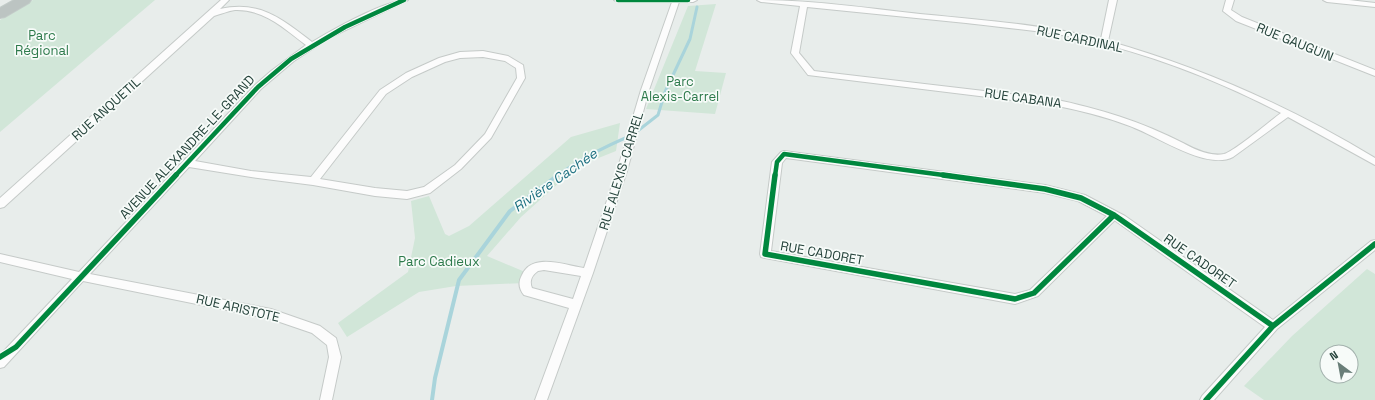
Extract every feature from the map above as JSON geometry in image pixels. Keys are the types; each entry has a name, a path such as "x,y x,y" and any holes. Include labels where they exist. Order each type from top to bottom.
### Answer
{"highway":[{"path":"0,14 24,0"}],"street":[{"name":"RUE ANQUETIL","path":"0,204 225,0"},
{"path":"246,9 251,0"},
{"name":"AVENUE ALEXANDRE-LE-GRAND","path":"0,364 270,76 288,61 330,34 404,0"},
{"path":"618,0 693,0"},
{"name":"RUE CARDINAL","path":"761,0 804,3 1045,30 1104,42 1185,68 1230,86 1287,112 1338,138 1375,162"},
{"path":"1104,42 1112,0"},
{"name":"RUE GAUGUIN","path":"1230,0 1227,11 1239,19 1375,73"},
{"path":"1327,0 1375,6"},
{"name":"RUE ALEXIS-CARREL","path":"541,400 588,273 622,171 645,90 676,1"},
{"name":"RUE CABANA","path":"804,3 795,53 811,72 1040,99 1074,105 1145,127 1200,153 1215,158 1227,156 1287,112"},
{"name":"RUE ANQUETIL","path":"211,14 234,8 252,9 278,19 311,45"},
{"path":"187,163 251,174 313,181 407,195 427,190 458,167 488,136 521,78 520,67 508,59 483,54 460,55 442,60 409,75 383,92 313,181"},
{"name":"RUE CADORET","path":"1114,215 1034,293 1015,299 765,254 777,162 784,154 1045,189 1081,198 1114,215 1273,326"},
{"path":"1206,400 1273,326 1375,244"},
{"path":"0,258 81,276"},
{"path":"576,305 528,292 525,289 524,283 528,273 533,268 538,266 588,273"},
{"name":"RUE ARISTOTE","path":"81,276 271,314 316,329 332,342 335,357 326,400"}],"green space":[{"name":"Parc Régional","path":"33,0 155,0 0,132 0,20"},
{"name":"Parc Alexis-Carrel","path":"716,4 695,71 726,73 715,114 646,109 688,6"},
{"name":"Parc Cadieux","path":"620,123 616,151 596,159 570,173 521,217 487,256 525,272 524,283 456,286 419,292 347,337 338,323 408,272 415,238 411,201 429,196 445,234 449,236 469,226 571,137"},
{"path":"1367,269 1375,274 1375,400 1264,400 1244,386 1292,336"}],"waterway":[{"name":"Rivière Cachée","path":"635,133 658,115 665,92 690,39 697,7"},
{"name":"Rivière Cachée","path":"557,176 592,154 630,136"},
{"name":"Rivière Cachée","path":"432,400 435,378 459,280 510,211 558,175"}],"cycle path":[{"path":"0,357 16,347 258,87 274,72 291,59 326,37 404,0"},
{"path":"618,0 688,0"},
{"path":"1114,215 1034,293 1015,299 765,254 777,162 784,154 1045,189 1081,198 1121,219 1273,326"},
{"path":"1206,400 1273,326 1375,244"}]}
